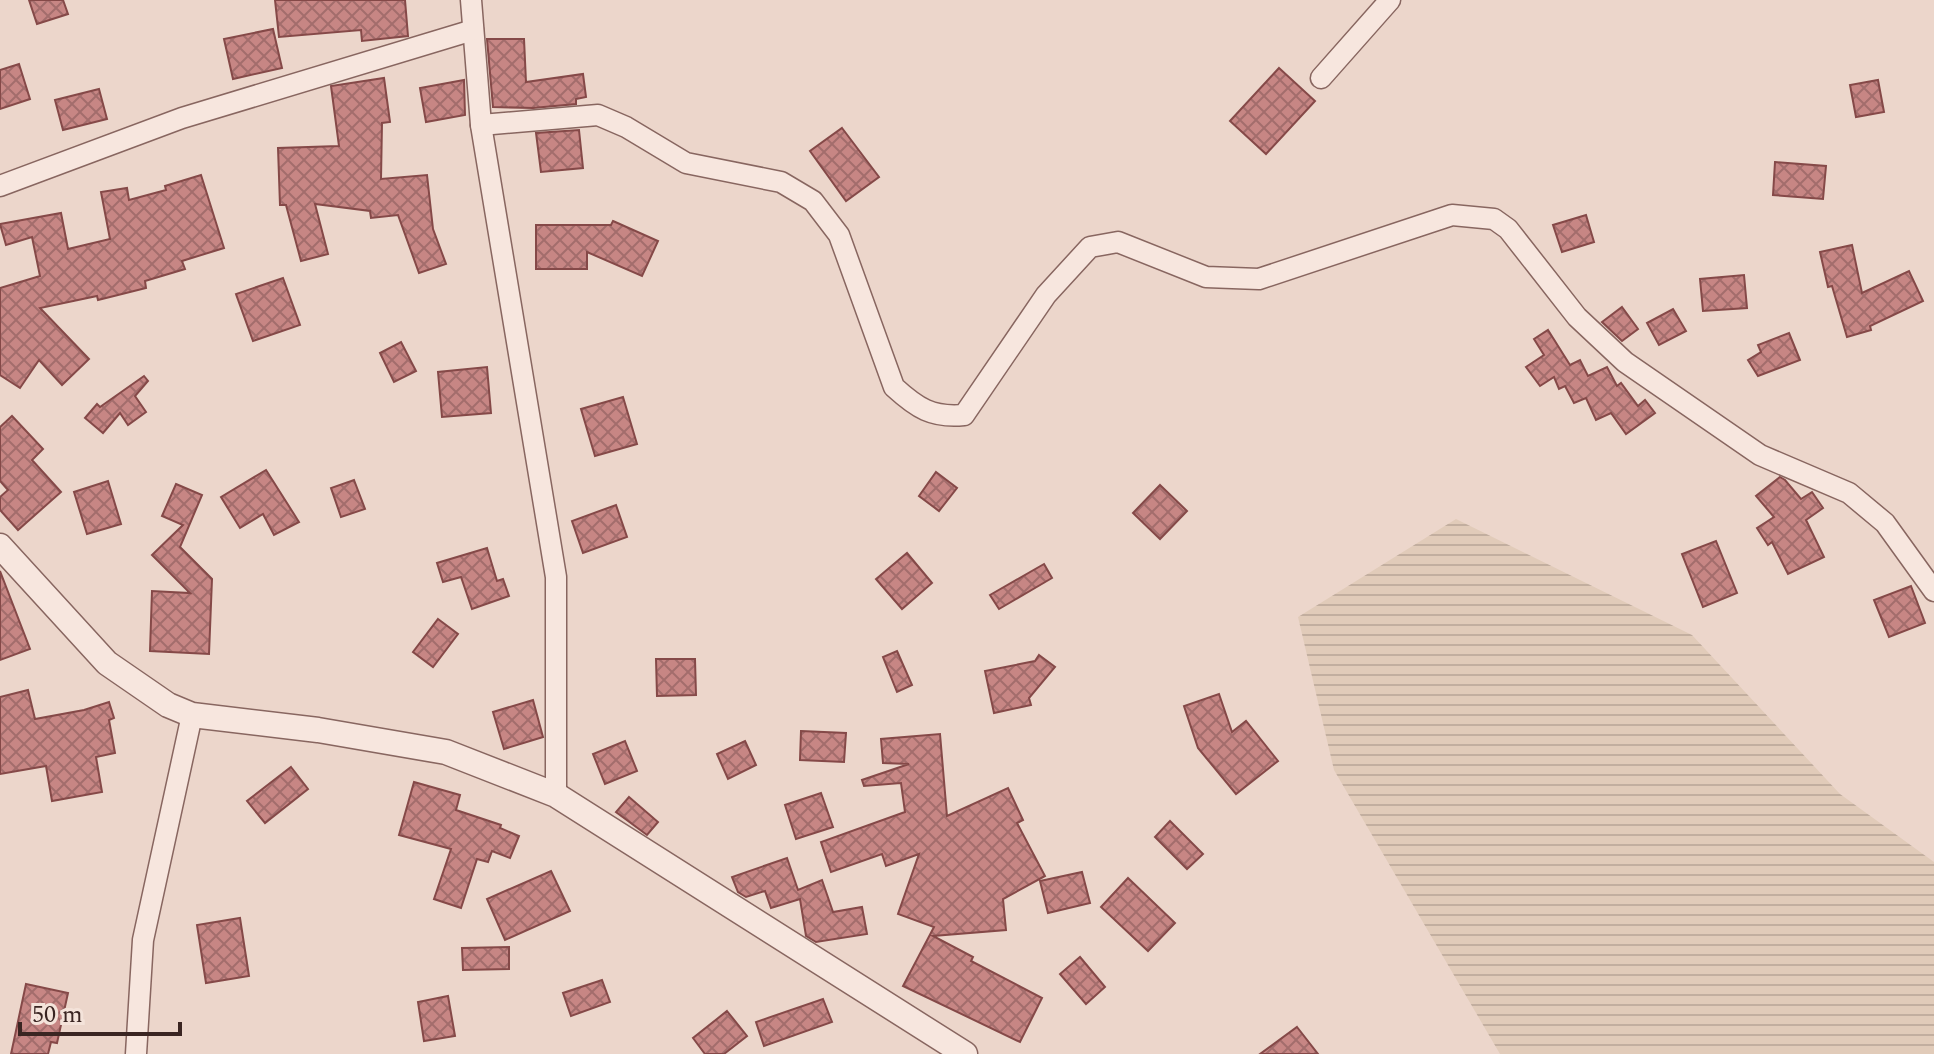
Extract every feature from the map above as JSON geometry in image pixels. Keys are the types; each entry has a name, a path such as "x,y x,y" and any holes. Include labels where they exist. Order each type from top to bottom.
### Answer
{"street":[{"path":"471,0 481,125 556,577 556,795"},
{"path":"1321,78 1390,0"},
{"path":"0,186 182,118 473,30"},
{"path":"481,125 598,115 626,127 686,163 781,182 813,201 839,235 894,387 913,404 942,417 964,415 1046,295 1090,247 1118,242 1206,277 1259,279 1452,215 1494,219 1508,229 1577,317 1625,362 1760,455 1849,493 1885,523 1934,591"},
{"path":"0,546 107,663 168,705 192,715 318,730 446,752 556,795 965,1054"},
{"path":"136,1054 143,940 192,715"}],"shaded area":[{"path":"1456,519 1692,635 1840,794 1934,862 1934,1054 1500,1054 1334,770 1298,617"}],"building":[{"path":"29,0 63,0 68,14 37,24"},
{"path":"275,0 405,0 408,36 362,41 361,30 279,37"},
{"path":"273,29 282,68 233,79 224,39"},
{"path":"487,39 524,39 526,82 583,74 586,97 576,99 576,104 533,108 493,107"},
{"path":"19,64 30,99 0,109 0,70"},
{"path":"1279,68 1315,101 1266,154 1230,121"},
{"path":"384,78 390,122 382,123 381,179 427,175 433,229 446,264 419,273 398,215 371,218 370,211 315,204 328,254 301,261 286,205 280,205 278,148 339,146 331,86"},
{"path":"464,80 465,115 426,122 420,88"},
{"path":"1878,80 1884,112 1856,117 1850,85"},
{"path":"99,89 107,119 63,130 55,100"},
{"path":"842,128 879,177 846,201 810,151"},
{"path":"579,130 583,168 541,172 536,133"},
{"path":"1775,162 1826,166 1823,199 1773,195"},
{"path":"201,175 224,248 182,261 185,269 145,281 146,288 98,300 97,296 40,308 89,359 62,385 39,360 20,388 0,375 0,288 40,276 32,237 6,245 0,224 61,213 68,249 110,239 101,192 127,188 129,200 166,190 165,186"},
{"path":"1586,215 1594,242 1562,252 1553,225"},
{"path":"613,221 658,241 642,276 587,252 587,269 536,269 536,225 611,225"},
{"path":"1852,245 1862,293 1909,271 1923,301 1870,326 1871,330 1847,337 1832,286 1828,287 1820,252"},
{"path":"1744,275 1747,308 1703,311 1700,279"},
{"path":"283,278 300,325 253,341 236,294"},
{"path":"1622,307 1638,329 1622,341 1602,322"},
{"path":"1673,309 1686,331 1659,345 1647,323"},
{"path":"1548,330 1570,365 1580,360 1588,376 1607,367 1617,386 1621,383 1638,406 1645,400 1655,413 1626,434 1611,413 1596,420 1586,398 1574,403 1565,386 1559,389 1554,377 1540,386 1526,367 1544,355 1534,339"},
{"path":"1789,333 1800,360 1758,376 1748,360 1761,352 1758,345"},
{"path":"401,342 416,371 394,382 380,353"},
{"path":"487,367 491,413 442,417 438,372"},
{"path":"144,376 148,381 135,396 146,412 128,425 120,413 103,433 85,418 97,404 100,407"},
{"path":"623,397 637,444 595,456 581,409"},
{"path":"12,416 43,449 32,460 61,492 18,530 0,510 0,497 8,490 0,481 0,427"},
{"path":"266,470 299,522 274,535 263,514 240,528 221,497"},
{"path":"936,472 957,488 939,511 919,496"},
{"path":"1780,477 1801,499 1812,492 1823,508 1806,520 1824,557 1788,574 1772,542 1768,545 1757,528 1774,517 1756,496"},
{"path":"354,480 365,509 341,517 331,488"},
{"path":"108,481 121,524 87,534 74,492"},
{"path":"176,484 202,495 180,547 212,579 209,654 150,651 152,591 190,593 152,555 183,525 162,516"},
{"path":"1160,485 1187,511 1160,539 1133,513"},
{"path":"616,505 627,537 583,553 572,521"},
{"path":"1716,541 1737,593 1703,607 1682,554"},
{"path":"487,548 497,581 503,579 509,596 472,609 461,577 443,582 437,563"},
{"path":"907,553 932,583 902,609 876,579"},
{"path":"1044,564 1052,578 999,609 990,595"},
{"path":"0,571 30,649 0,660"},
{"path":"1911,586 1925,623 1889,637 1874,600"},
{"path":"438,619 458,634 433,667 413,652"},
{"path":"897,651 912,685 897,692 883,657"},
{"path":"1039,655 1055,667 1029,698 1031,705 994,713 985,671 1035,661"},
{"path":"656,659 695,659 696,695 657,696"},
{"path":"28,690 35,719 109,702 114,718 109,720 115,753 96,757 102,792 52,801 46,766 0,774 0,697"},
{"path":"1219,694 1232,732 1246,721 1278,761 1236,794 1198,748 1184,706"},
{"path":"533,700 543,737 504,749 493,712"},
{"path":"801,731 846,733 844,762 800,760"},
{"path":"940,734 947,816 1008,788 1023,820 1017,823 1045,876 1003,899 1006,930 933,936 973,957 971,961 1042,998 1020,1042 903,986 934,927 898,914 919,854 886,866 882,854 831,872 821,842 905,812 901,783 864,786 862,780 909,764 883,763 881,739"},
{"path":"625,741 637,771 605,784 593,754"},
{"path":"745,741 756,765 728,779 717,754"},
{"path":"291,767 308,789 265,823 247,801"},
{"path":"414,782 460,795 456,810 501,825 500,828 519,836 510,858 492,851 488,862 477,859 461,908 434,899 451,849 399,835"},
{"path":"821,793 833,827 796,839 785,805"},
{"path":"629,797 658,822 647,835 616,812"},
{"path":"1170,821 1203,854 1187,869 1155,837"},
{"path":"787,858 798,890 822,880 833,912 862,907 867,934 816,942 806,936 800,899 771,908 765,891 746,897 738,892 732,877"},
{"path":"551,871 570,911 505,940 487,899"},
{"path":"1082,872 1090,903 1048,913 1040,881"},
{"path":"1128,878 1175,923 1148,951 1101,907"},
{"path":"240,918 249,976 206,983 197,925"},
{"path":"509,947 509,969 463,970 462,948"},
{"path":"1080,957 1105,987 1086,1004 1060,974"},
{"path":"602,980 610,1002 571,1016 563,993"},
{"path":"26,984 68,993 57,1043 51,1042 48,1054 11,1054"},
{"path":"448,996 455,1036 424,1041 418,1002"},
{"path":"823,999 832,1022 764,1046 756,1022"},
{"path":"727,1011 747,1036 724,1054 705,1054 693,1038"},
{"path":"1297,1027 1318,1054 1260,1054"}]}
